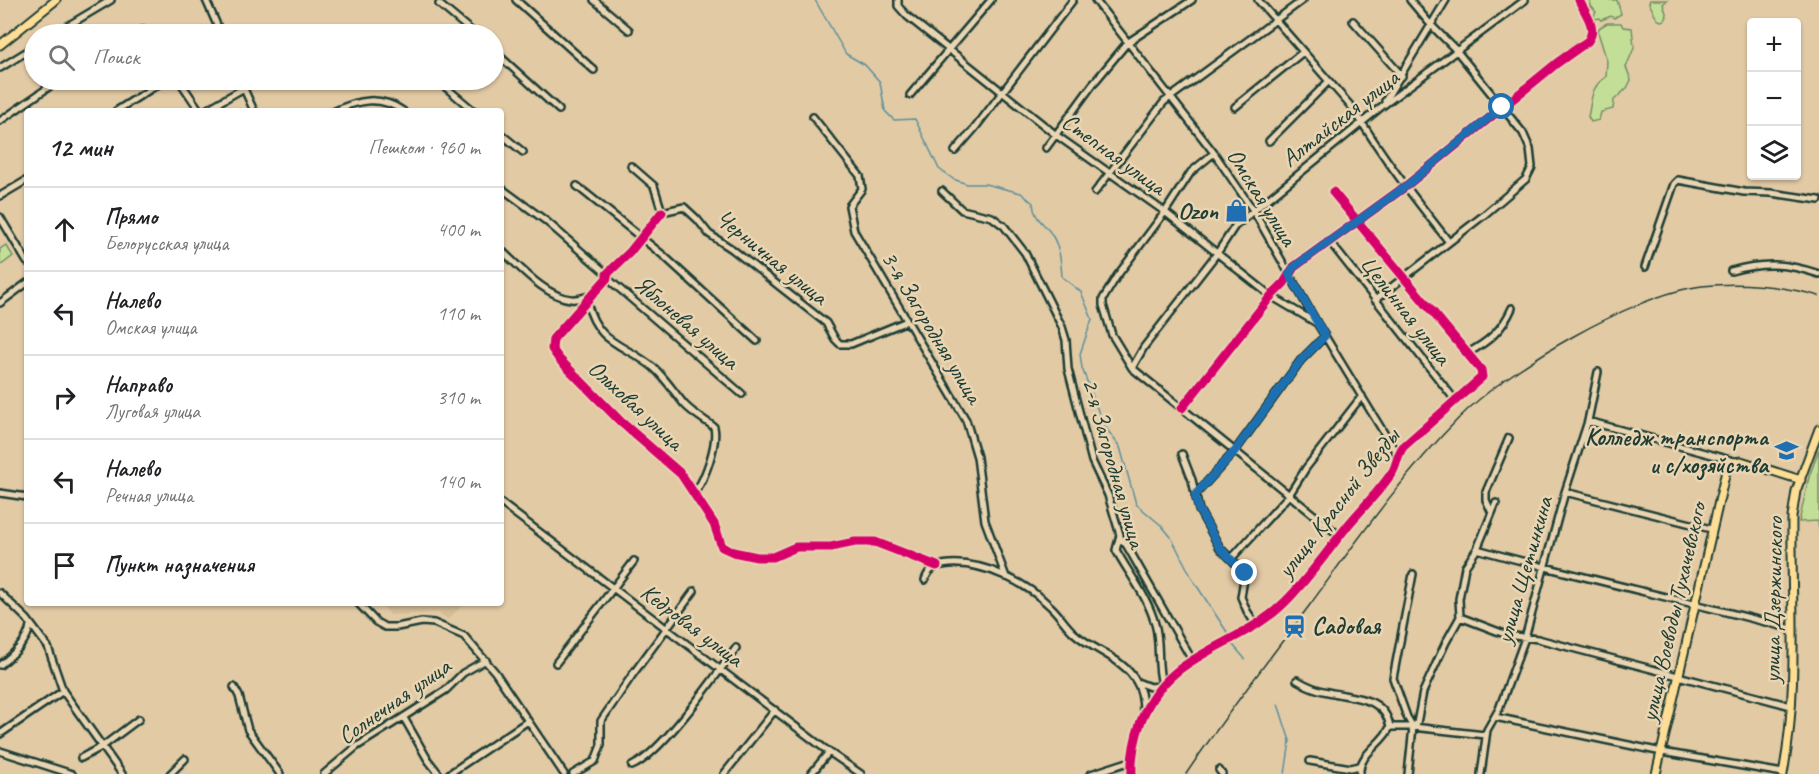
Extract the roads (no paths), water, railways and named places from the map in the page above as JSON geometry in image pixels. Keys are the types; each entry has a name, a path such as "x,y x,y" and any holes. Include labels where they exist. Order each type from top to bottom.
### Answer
{"main road":[{"path":"26,24 56,0"},
{"path":"0,45 24,26"},
{"name":"улица Дзержинского","path":"1783,774 1788,748 1791,705 1792,516 1796,491 1819,429"},
{"path":"1734,461 1801,480"},
{"name":"улица Воеводы Тухачевского","path":"1656,774 1711,529 1726,471 1730,463 1734,461"}],"street":[{"path":"71,24 111,0"},
{"path":"206,0 217,24"},
{"path":"516,0 594,70"},
{"path":"594,0 629,30"},
{"path":"910,94 991,0"},
{"path":"955,151 975,129 1073,0"},
{"name":"Омская улица","path":"1095,0 1214,153 1253,210 1396,457"},
{"path":"1046,148 1093,84 1127,43 1190,0"},
{"path":"1258,0 1355,111 1406,186 1449,242"},
{"path":"1095,192 1111,174 1157,110 1171,97 1303,0"},
{"path":"1375,300 1526,179 1532,167 1526,138 1456,50 1410,0"},
{"path":"1381,107 1402,76 1446,0"},
{"name":"Алтайская улица","path":"1132,368 1144,347 1218,252 1232,229 1381,107 1526,0"},
{"path":"1182,408 1270,296 1284,283 1294,267 1406,186 1591,38 1592,26 1580,0"},
{"name":"Степная улица","path":"897,2 907,16 1056,135 1218,252 1270,296 1317,323"},
{"path":"439,4 463,24"},
{"path":"1353,21 1402,76"},
{"path":"1235,107 1303,52"},
{"path":"0,68 24,53"},
{"path":"504,60 559,110"},
{"path":"1269,141 1329,81"},
{"path":"0,121 45,90"},
{"path":"121,108 149,90"},
{"path":"186,90 200,108"},
{"path":"207,108 240,90"},
{"path":"245,90 253,108"},
{"path":"448,90 470,108"},
{"path":"342,108 360,100 388,103 397,108"},
{"name":"3-я Загородняя улица","path":"813,117 847,157 862,179 861,192 849,206 852,226 966,420 977,457 985,521 1006,577"},
{"path":"504,136 523,152"},
{"path":"1214,153 1194,168 1165,213 1117,276 1102,301 1113,335 1132,368 1340,536"},
{"path":"630,165 654,186 662,212 589,299 591,317 606,338 654,368 675,390 685,405 714,427 715,436 710,457 702,482 695,493"},
{"path":"1645,267 1674,184 1680,179 1744,192 1771,193 1819,200"},
{"path":"0,196 24,182"},
{"path":"577,186 642,238 757,341"},
{"name":"Яблоневая улица","path":"504,190 546,221 742,394"},
{"name":"2-я Загородная улица","path":"942,191 962,210 996,219 1018,242 1064,333 1068,369 1092,461 1108,495 1120,537 1116,550 1137,584 1155,624 1161,685"},
{"path":"1333,192 1467,354 1501,329 1512,308"},
{"name":"Черничная улица","path":"662,212 684,207 709,234 732,249 826,323 840,344 851,344 907,321"},
{"path":"0,217 24,252"},
{"name":"Целинная улица","path":"1330,242 1455,400"},
{"path":"504,253 545,289 557,296 589,299"},
{"path":"1731,271 1755,264 1799,267 1819,274"},
{"path":"0,303 24,285"},
{"name":"Ольховая улица","path":"589,299 553,339 552,349 563,365 596,394 621,422 681,474 714,524 722,547 757,557 773,557 796,547 831,547 855,542 875,542 937,566"},
{"path":"1195,495 1235,451 1301,360 1325,336"},
{"name":"улица Красной Звезды","path":"1161,685 1192,660 1256,625 1286,601 1320,564 1392,472 1396,457 1405,444 1480,379 1482,375 1467,354"},
{"name":"улица Щетинкина","path":"1481,774 1485,735 1495,717 1525,638 1565,492 1588,421 1598,372"},
{"path":"1231,559 1289,495 1306,468 1362,396"},
{"path":"1588,421 1734,461"},
{"path":"1492,513 1486,500 1486,492 1509,438"},
{"path":"1182,454 1198,508 1220,548 1245,573 1241,597 1256,625"},
{"path":"1565,492 1711,529"},
{"path":"0,493 24,497"},
{"path":"1413,727 1417,723 1423,692 1460,617 1459,599 1465,567 1477,549 1496,503"},
{"name":"Кедровая улица","path":"504,505 861,774"},
{"path":"1120,537 1192,660"},
{"path":"1477,549 1792,629"},
{"path":"556,663 634,561"},
{"path":"925,580 930,570 937,566 959,564 975,565 1006,577 1043,600 1074,633 1119,663 1137,682 1147,686 1161,685"},
{"path":"1408,774 1413,727 1393,678 1413,574"},
{"path":"573,774 592,764 600,751 601,721 694,591"},
{"path":"0,593 48,647 63,692 122,774"},
{"path":"361,606 376,622 386,627 422,622 434,623 450,628 468,640 486,660 564,774"},
{"path":"1460,617 1507,635 1538,639 1791,705"},
{"path":"0,665 13,654 29,633 30,625"},
{"path":"632,766 644,761 663,741 736,648"},
{"name":"Солнечная улица","path":"324,774 356,747 404,718 450,686 463,674 486,660"},
{"path":"1297,680 1313,689 1373,702 1383,711 1390,727"},
{"path":"1137,682 1144,714"},
{"path":"1132,774 1131,761 1137,732 1144,714 1161,685"},
{"path":"234,687 239,696 248,730 280,774"},
{"path":"0,734 63,692"},
{"path":"724,774 775,711"},
{"path":"1495,717 1662,752 1783,774"},
{"path":"404,718 428,760 439,774"},
{"path":"81,758 103,746 139,719"},
{"path":"449,774 528,721"},
{"path":"1390,727 1413,727 1485,735"},
{"path":"1360,774 1359,766 1364,758 1382,740 1390,727"},
{"path":"0,751 72,774"},
{"path":"812,774 829,752"},
{"path":"170,774 185,759"},
{"path":"1090,774 1131,761"},
{"path":"1310,761 1351,768 1359,766"}],"waterway":[{"path":"815,0 846,54 865,65 880,82 885,111 894,120 915,119 939,169 953,179 967,184 985,184 1021,193 1033,203 1037,217 1057,245 1062,277 1081,292 1092,319 1080,354 1082,368 1103,424 1120,447 1136,504 1162,526 1171,537 1193,580 1227,632"},
{"path":"1233,645 1245,659"},
{"path":"1278,704 1290,741 1285,774"}],"railway":[{"path":"1186,774 1246,689 1399,486 1437,441 1479,399 1538,357 1572,337 1608,318 1674,292 1702,286 1746,285 1776,287 1819,296"}],"place":[{"name":"Ozon","path":"1236,211"},
{"name":"Колледж транспорта и с/хозяйства","path":"1786,451"},
{"name":"Садовая","path":"1294,626"}]}
